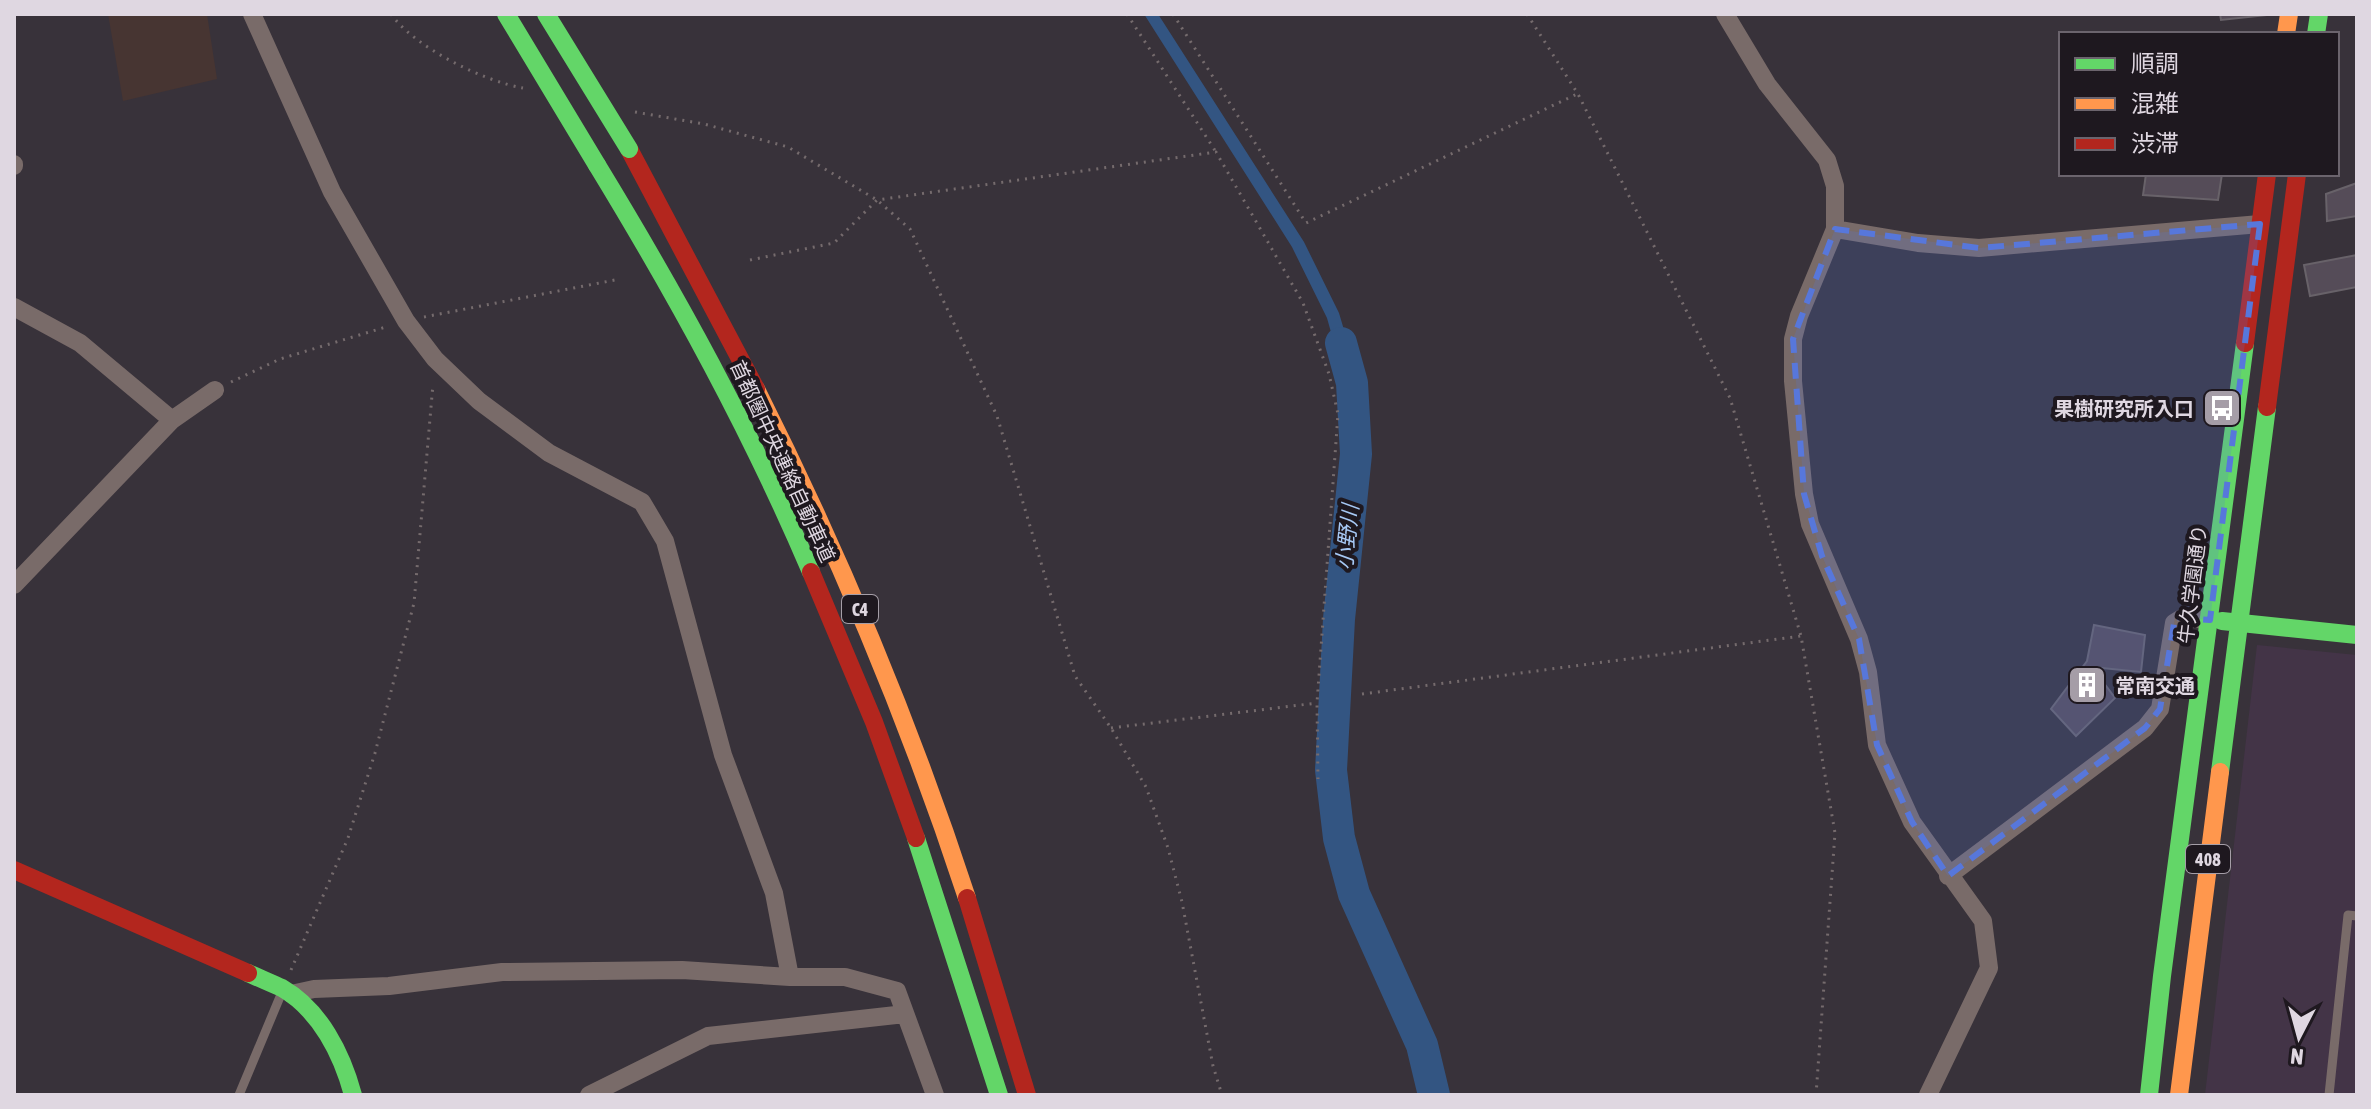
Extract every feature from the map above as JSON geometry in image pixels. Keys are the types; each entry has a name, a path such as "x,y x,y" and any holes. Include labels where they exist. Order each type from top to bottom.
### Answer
{"main road":[{"name":"首都圏中央連絡自動車道","path":"506,14 713,363 841,640 915,829 999,1095"},
{"name":"首都圏中央連絡自動車道","path":"546,14 629,149 738,352 869,630 943,824 993,977 1027,1095"},
{"name":"牛久学園通り","path":"2149,1095 2267,176"},
{"name":"408","path":"2179,1095 2297,176"},
{"path":"2210,620 2357,635"},
{"path":"14,870 287,991 333,1042 347,1068 353,1095"}],"street":[{"path":"252,14 332,192 406,321 435,359 479,401 549,453 642,502 665,541 723,755 774,893 790,977"},
{"path":"1725,14 1767,84 1827,160 1835,186 1835,229 1799,316 1793,339 1793,381 1804,494 1810,524 1859,639 1868,672 1877,745 1912,822 1983,921 1989,968 1928,1095"},
{"path":"1835,229 1918,243 1979,248 2260,224"},
{"path":"14,307 80,343 172,420"},
{"path":"14,585 172,420 215,390"},
{"path":"1948,876 2145,728 2160,709 2174,623 2182,618 2210,620"},
{"path":"287,991 389,986 502,972 682,970 845,977 897,991 935,1095"},
{"path":"589,1095 708,1036 905,1014"}],"lane":[{"path":"2329,1095 2348,915 2357,916"},
{"path":"239,1095 287,991"}],"path":[{"path":"391,14 401,29 455,62 505,85 526,89"},
{"path":"1127,14 1216,152 1303,303 1329,374 1338,414 1317,703 1318,779"},
{"path":"1173,14 1306,223 1578,94"},
{"path":"1527,14 1578,94 1730,398 1801,636 1835,833 1816,1095"},
{"path":"633,112 704,124 788,147 877,200 910,229 997,416 1075,676 1146,787 1168,848 1182,902 1213,1066 1222,1095"},
{"path":"750,260 834,243 877,200 1216,152"},
{"path":"215,390 280,359 406,321 620,279"},
{"path":"287,991 348,838 375,753 414,603 435,359"},
{"path":"1362,694 1801,636"},
{"path":"1111,728 1317,703"}],"highlighted area":[{"path":"2260,224 2210,620 2175,617 2160,709 2145,728 1948,876 1912,822 1877,745 1859,639 1822,556 1804,494 1793,339 1835,229 1979,248"}],"shaded area":[{"path":"108,14 207,14 217,79 123,101"},
{"path":"2257,645 2357,655 2357,1095 2205,1095"}],"water":[{"path":"1144,14 1158,14 1304,242 1339,313 1360,384 1345,382 1327,318 1292,247"}],"building":[{"path":"2220,14 2266,14 2266,15 2221,20"},
{"path":"2146,176 2222,176 2218,200 2143,195"},
{"path":"2357,183 2357,216 2327,221 2326,194"},
{"path":"2357,255 2357,287 2310,296 2304,265"},
{"name":"常南交通","path":"2094,625 2145,635 2141,672 2092,667 2115,698 2076,736 2051,709 2087,661"}],"waterway":[{"name":"小野川","path":"1341,343 1352,383 1356,454 1339,619 1331,770 1339,838 1354,894 1422,1045 1434,1095"}],"traffic: fast":[{"path":"506,14 597,165"},
{"path":"546,14 629,149"},
{"path":"2316,32 2319,14"},
{"path":"597,165 712,365 811,572"},
{"path":"2149,1095 2245,343"},
{"path":"2220,772 2267,407"},
{"path":"2222,621 2357,635"},
{"path":"916,838 999,1095"},
{"path":"248,973 282,988 308,1008 336,1049 353,1095"}],"traffic: slow":[{"path":"2286,32 2289,14"},
{"path":"756,389 816,514 871,640 921,767 967,898"},
{"path":"2179,1095 2220,772"}],"traffic: jam":[{"path":"629,149 756,389"},
{"path":"2245,343 2267,176"},
{"path":"2267,407 2297,176"},
{"path":"811,572 874,722 916,838"},
{"path":"14,870 248,973"},
{"path":"967,898 1027,1095"}],"place":[{"name":"果樹研究所入口","path":"2222,408"},
{"name":"常南交通","path":"2087,685"}]}
